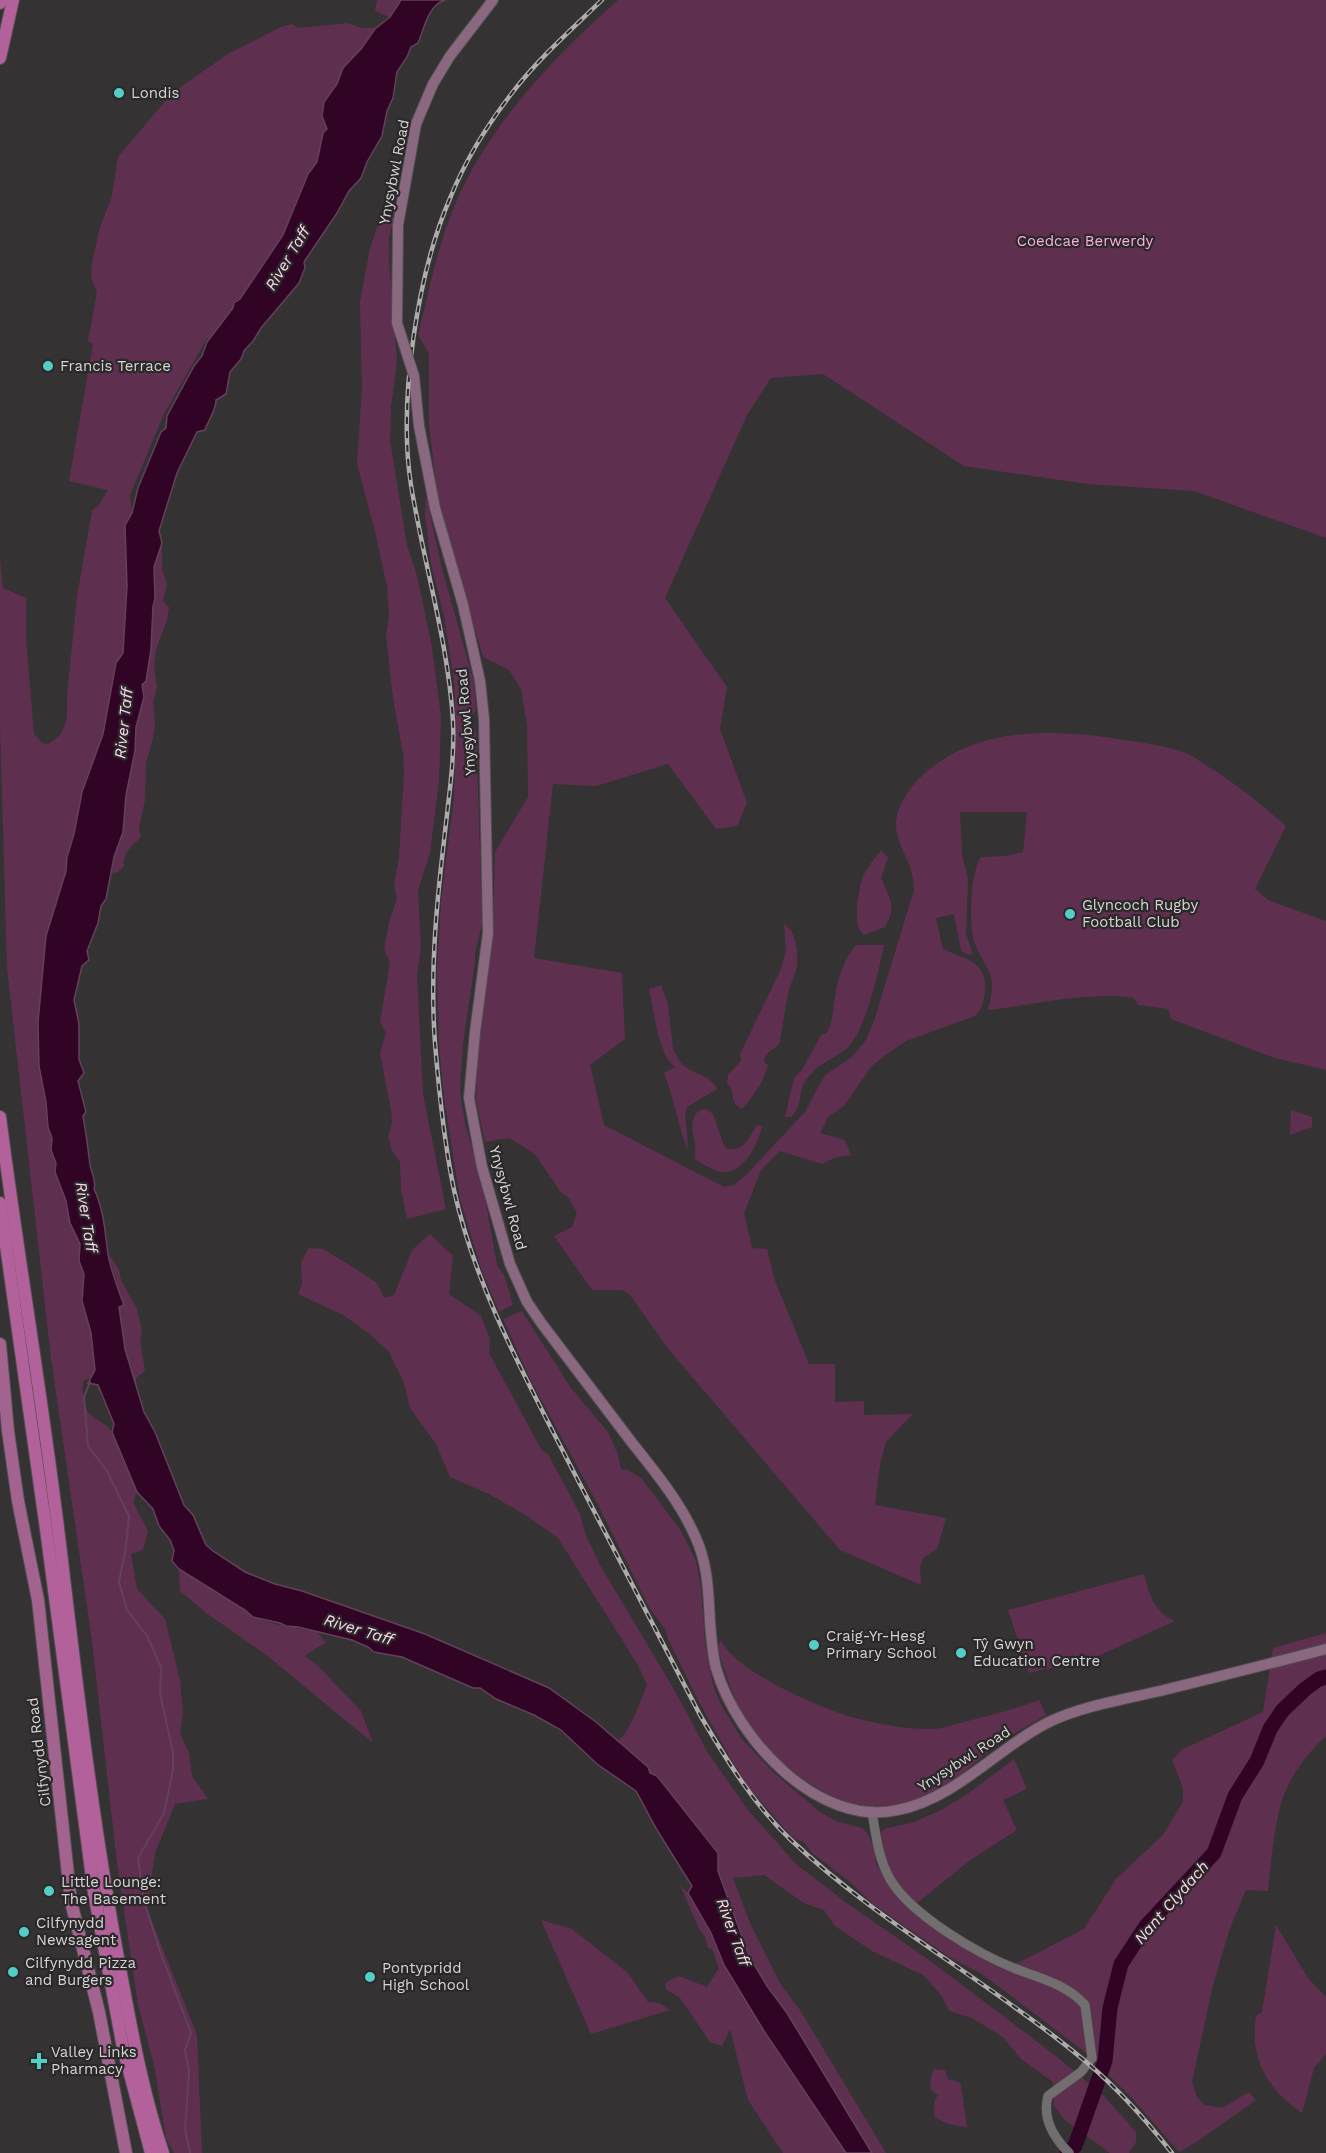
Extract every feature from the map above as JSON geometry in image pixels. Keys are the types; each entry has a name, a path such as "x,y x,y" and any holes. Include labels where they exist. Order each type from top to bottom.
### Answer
{"highway":[{"path":"0,58 13,0"},
{"path":"0,1117 12,1215 44,1423 105,1890 133,2041 163,2153"},
{"path":"0,1203 94,1893 123,2048 151,2153"}],"main road":[{"name":"Ynysybwl Road","path":"493,0 450,56 433,84 416,124 398,225 397,323 414,376 419,426 435,508 463,605 480,681 485,747 489,933 475,1032 469,1098 482,1167 510,1264 527,1302 673,1496 695,1536 703,1555 706,1573 713,1655 725,1692 744,1727 766,1754 802,1787 829,1801 851,1809 872,1812 895,1811 925,1803 958,1784 1003,1750 1052,1721 1081,1710 1326,1650"},
{"name":"Cilfynydd Road","path":"0,1344 8,1431 18,1501 38,1600 71,1902 99,2012 126,2153"}],"street":[{"path":"872,1812 879,1853 889,1878 899,1893 919,1912 995,1960 1064,1987 1085,2004 1092,2058 1081,2072 1048,2096 1046,2107 1052,2130 1065,2149"}],"green space":[{"path":"377,0 401,0 390,17 375,11"},
{"name":"Coedcae Berwerdy","path":"618,0 1326,0 1326,538 1194,491 1087,484 964,466 823,374 771,378 747,415 665,598 727,687 720,729 747,803 737,826 716,829 668,764 596,786 553,784 534,958 622,973 625,1039 590,1065 604,1125 724,1187 734,1185 745,1176 805,1112 825,1075 852,1057 866,1040 875,1018 914,890 911,869 897,832 898,812 906,795 917,781 948,757 995,738 1021,734 1099,736 1157,745 1181,751 1195,758 1238,787 1286,826 1255,889 1268,900 1326,921 1326,1070 1275,1058 1171,1019 1168,1009 1138,1005 1134,998 1080,997 988,1010 992,982 975,944 971,925 974,875 981,857 1007,856 1023,852 1027,812 960,812 962,855 968,879 966,934 973,954 969,955 961,951 954,914 936,918 943,949 973,962 983,973 985,991 981,1007 975,1016 906,1041 871,1067 844,1106 828,1117 820,1133 845,1140 851,1155 834,1158 822,1164 780,1151 761,1170 744,1213 752,1248 767,1249 775,1281 809,1364 835,1364 835,1402 864,1401 864,1415 913,1414 886,1442 880,1464 875,1505 946,1518 937,1549 923,1558 920,1567 921,1585 840,1550 670,1351 629,1294 622,1290 592,1290 554,1236 572,1227 577,1213 569,1198 560,1191 535,1154 509,1138 485,1142 476,1099 479,1034 493,935 495,852 528,797 527,725 521,689 509,670 483,657 439,507 429,425 429,354 418,335 446,228 459,195 476,163 495,132 541,76 591,24"},
{"path":"348,23 361,28 376,28 343,68 337,84 324,102 322,116 327,129 323,133 317,162 308,175 283,235 240,299 234,303 233,308 207,342 208,337 164,414 130,495 132,513 125,525 127,586 123,653 116,663 103,734 82,792 66,871 46,936 38,1022 48,1127 52,1138 51,1150 56,1163 55,1172 66,1201 70,1223 80,1244 79,1261 84,1274 82,1301 91,1333 95,1370 93,1376 83,1381 84,1400 89,1413 112,1432 137,1492 133,1502 148,1531 143,1550 131,1554 137,1589 165,1619 180,1680 183,1713 180,1734 189,1753 192,1776 208,1799 175,1804 155,1853 147,1909 197,2035 202,2153 174,2153 166,2138 154,2065 138,2005 117,1863 92,1641 51,1358 7,968 0,725 0,560 3,588 26,598 26,639 34,734 42,743 48,744 62,732 67,718 67,695 77,597 92,510 99,505 108,490 69,481 93,344 88,341 97,292 91,277 92,263 100,227 112,196 118,157 172,93 228,54 281,27 292,24 298,28"},
{"path":"390,205 394,219 389,237 389,261 397,361 391,407 390,440 407,545 417,576 431,642 441,716 439,781 430,853 418,890 421,947 417,974 423,1094 446,1209 407,1219 401,1189 400,1162 392,1151 388,1137 392,1123 391,1110 380,1053 386,1033 380,1022 390,962 384,949 397,898 394,885 399,858 403,754 393,698 386,636 389,616 387,587 357,464 362,389 360,302 370,248 379,222"},
{"path":"426,496 442,569 474,683 476,711 470,716 471,725 476,732 482,924 475,953 463,1044 460,1092 465,1123 483,1187 497,1265 505,1277 513,1305 499,1312 482,1271 460,1199 444,1098 439,1044 437,968 441,901 454,797 456,728 454,680 444,616 431,564 425,514"},
{"path":"162,543 162,569 167,584 163,601 169,607 167,620 156,650 154,667 157,687 153,703 155,723 146,763 145,800 139,828 141,837 126,853 124,866 118,872 112,873 114,857 123,832 126,795 135,751 136,727 144,697 142,685 151,649 155,599 154,567"},
{"path":"881,850 888,858 881,878 891,902 891,913 885,927 864,935 860,931 857,917 859,890 865,873"},
{"path":"784,924 794,937 797,967 790,987 780,1042 766,1055 764,1062 768,1065 764,1078 742,1109 735,1103 732,1090 727,1083 728,1075 741,1061 740,1054 781,969 786,950"},
{"path":"857,945 884,945 865,1016 853,1041 846,1049 821,1065 806,1080 798,1108 791,1117 785,1117 794,1078 802,1070 821,1035 827,1033 841,973 846,959"},
{"path":"661,985 668,1004 673,1049 676,1056 684,1066 707,1078 717,1089 687,1107 685,1118 687,1149 664,1073 675,1067 664,1053 649,989"},
{"path":"706,1109 713,1114 727,1149 742,1146 757,1125 762,1126 750,1155 739,1167 726,1172 718,1171 695,1159 694,1117 696,1113"},
{"path":"1291,1110 1312,1117 1312,1127 1290,1135"},
{"path":"430,1234 453,1256 449,1294 481,1316 490,1339 489,1353 542,1451 548,1454 580,1514 585,1533 600,1565 676,1693 708,1753 748,1810 796,1864 848,1904 929,1960 1056,2056 1104,2096 1136,2132 1136,2142 1129,2153 1110,2153 1065,2120 1054,2106 1053,2082 1021,2059 1003,2037 972,2018 949,2011 942,1996 923,1975 872,1951 835,1926 824,1910 804,1903 764,1875 733,1878 750,1923 781,1985 800,2010 886,2153 872,2153 787,2013 749,1956 718,1871 718,1852 657,1776 650,1773 617,1742 631,1724 647,1685 638,1665 558,1538 527,1516 489,1494 450,1477 436,1444 410,1408 404,1383 389,1352 371,1335 343,1315 298,1294 302,1284 301,1262 309,1248 323,1249 377,1283 384,1298 394,1295 412,1250"},
{"path":"108,1253 119,1270 121,1280 137,1309 142,1331 140,1340 145,1371 136,1378 137,1392 125,1349 119,1306 124,1304"},
{"path":"522,1311 571,1388 608,1432 618,1455 621,1469 628,1470 641,1478 681,1531 696,1561 701,1588 705,1643 713,1685 719,1701 741,1738 773,1772 821,1813 836,1821 862,1828 868,1834 875,1850 876,1864 896,1895 1000,1968 1020,1962 1084,1929 1116,1879 1163,1835 1183,1802 1183,1788 1172,1760 1181,1750 1263,1712 1273,1648 1326,1633 1326,1736 1297,1770 1286,1790 1275,1831 1268,1891 1246,1890 1229,1931 1212,1989 1192,2082 1197,2097 1204,2105 1222,2108 1249,2092 1256,2100 1179,2152 1131,2097 1085,2052 982,1974 949,1957 873,1904 850,1882 812,1853 804,1842 795,1839 784,1828 749,1788 733,1763 699,1702 665,1629 650,1609 596,1501 532,1383 503,1319"},
{"path":"179,1569 260,1619 317,1632 326,1643 305,1656 319,1667 361,1711 373,1743 265,1654 206,1613 180,1591"},
{"path":"1144,1574 1153,1602 1162,1613 1175,1621 1096,1657 1029,1673 1008,1610"},
{"path":"721,1640 741,1663 758,1675 834,1711 868,1721 901,1727 936,1729 1000,1713 1039,1700 1046,1715 998,1744 961,1775 920,1800 903,1805 884,1806 848,1802 823,1791 796,1773 771,1752 753,1732 736,1702 728,1680 717,1648"},
{"path":"1014,1759 1027,1789 1003,1800 1017,1830 969,1861 916,1904 901,1888 887,1863 881,1832 887,1828 912,1823 941,1810 969,1793"},
{"path":"680,1885 688,1893 711,1933 724,1965 764,2030 846,2153 783,2153 748,2100 730,2029 722,2046 710,2042 680,1998 666,1989 665,1983 679,1976 707,1987 719,1968"},
{"path":"541,1920 572,1929 627,1972 648,2002 659,2003 670,2010 591,2034"},
{"path":"1276,1925 1308,1978 1326,1997 1326,2054 1314,2068 1302,2113 1279,2094 1271,2083 1264,2072 1255,2046 1256,2016 1262,2012"},
{"path":"933,2069 945,2070 948,2079 959,2082 967,2127 950,2124 934,2116 935,2100 938,2095 931,2090"}],"water":[{"name":"River Taff","path":"401,0 445,0 434,7 418,43 411,47 397,72 393,98 387,111 382,136 361,178 349,191 304,262 305,268 299,283 261,328 230,372 226,394 216,400 214,411 205,430 197,432 177,473 159,531 162,543 154,567 155,599 151,649 146,681 142,685 144,697 136,727 135,751 126,795 123,832 114,857 106,899 101,906 98,923 87,951 89,960 82,966 74,1000 79,1024 79,1059 84,1073 78,1081 86,1112 83,1116 90,1165 94,1189 102,1213 109,1260 124,1305 119,1307 125,1349 144,1412 155,1432 184,1505 193,1515 206,1545 213,1551 245,1572 425,1634 549,1688 596,1722 648,1767 650,1773 657,1776 718,1853 718,1871 749,1956 787,2013 872,2153 846,2153 764,2031 724,1965 711,1933 688,1893 692,1886 636,1791 597,1764 561,1730 534,1715 496,1699 480,1688 473,1688 402,1657 374,1652 352,1640 253,1617 179,1569 172,1561 174,1550 170,1540 159,1526 153,1509 137,1492 112,1432 114,1424 98,1385 88,1383 95,1370 91,1333 82,1301 84,1274 79,1261 80,1244 70,1223 66,1201 55,1172 56,1163 51,1150 52,1138 48,1127 39,1066 38,1022 46,936 66,871 82,792 103,734 116,663 123,653 127,586 125,525 132,513 138,488 161,432 166,428 167,416 194,366 202,356 207,342 233,308 234,303 240,299 283,235 308,174 317,162 323,133 327,129 322,116 324,102 337,84 343,68 361,49 375,29 390,17"}],"waterway":[{"path":"90,1382 84,1397 88,1446 107,1471 129,1516 119,1582 127,1610 147,1636 161,1667 160,1693 173,1753 173,1770 164,1813 138,1858 145,1904 191,2033 185,2050 189,2072 185,2129 190,2153"},
{"name":"Nant Clydach","path":"1067,2153 1075,2146 1105,2061 1110,2008 1121,1964 1146,1926 1214,1853 1235,1796 1257,1761 1270,1729 1282,1711 1305,1689 1326,1677"}],"railway":[{"path":"602,0 522,80 478,142 457,182 439,227 420,299 413,338 407,416 411,485 441,632 453,721 452,766 439,891 433,992 438,1080 445,1135 454,1190 463,1226 474,1261 502,1329 535,1396 700,1715 752,1796 791,1840 859,1897 1039,2025 1088,2063 1126,2100 1172,2153"}],"place":[{"name":"Londis","path":"119,93"},
{"name":"Francis Terrace","path":"48,366"},
{"name":"Glyncoch Rugby Football Club","path":"1070,914"},
{"name":"Craig-Yr-Hesg Primary School","path":"814,1645"},
{"name":"Tŷ Gwyn Education Centre","path":"961,1653"},
{"name":"Little Lounge: The Basement","path":"49,1891"},
{"name":"Cilfynydd Newsagent","path":"24,1932"},
{"name":"Cilfynydd Pizza and Burgers","path":"13,1972"},
{"name":"Pontypridd High School","path":"370,1977"},
{"name":"Valley Links Pharmacy","path":"39,2061"}]}
